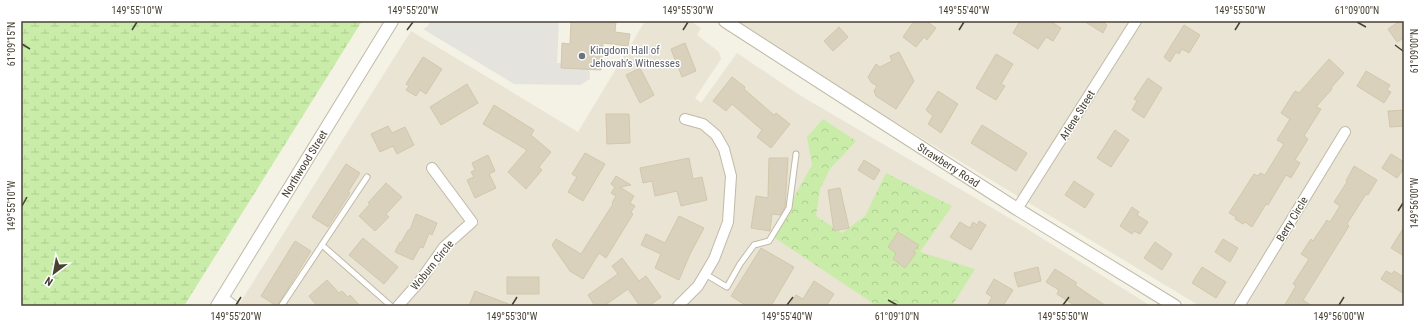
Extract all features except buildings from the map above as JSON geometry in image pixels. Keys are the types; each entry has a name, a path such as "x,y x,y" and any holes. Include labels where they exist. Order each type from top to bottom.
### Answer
{"street":[{"name":"Northwood Street","path":"220,302 392,21"},
{"name":"Strawberry Road","path":"725,21 1017,209 1168,304"},
{"name":"Arlene Street","path":"1017,209 1136,21"},
{"path":"678,306 698,286 714,259 728,222 731,176 724,149 716,135 703,124 685,119"},
{"name":"Berry Circle","path":"1239,306 1345,132"},
{"name":"Woburn Circle","path":"398,306 420,281 444,247 472,222 432,168"},
{"path":"220,302 234,306"}],"lane":[{"path":"705,274 727,287 740,264 754,245 769,241 789,208 796,154"},
{"path":"282,305 366,177"},
{"path":"322,245 392,306"}],"shaded area":[{"path":"431,21 559,21 557,63 589,63 590,79 580,85 514,84 423,29 427,27"},
{"path":"645,21 690,21 701,28 697,35 719,52 721,59 695,98 701,103 737,53 801,96 1011,219 1151,306 238,306 411,31 578,132"},
{"path":"727,21 1404,21 1404,306 1200,306"}],"green space":[{"path":"21,21 362,21 184,306 21,306"},
{"path":"823,119 856,141 830,169 820,189 816,216 842,233 865,216 886,173 952,206 920,252 975,269 952,306 877,306 772,236 812,165 807,137"}],"place":[{"name":"Kingdom Hall of Jehovah’s Witnesses","path":"582,56"}]}
